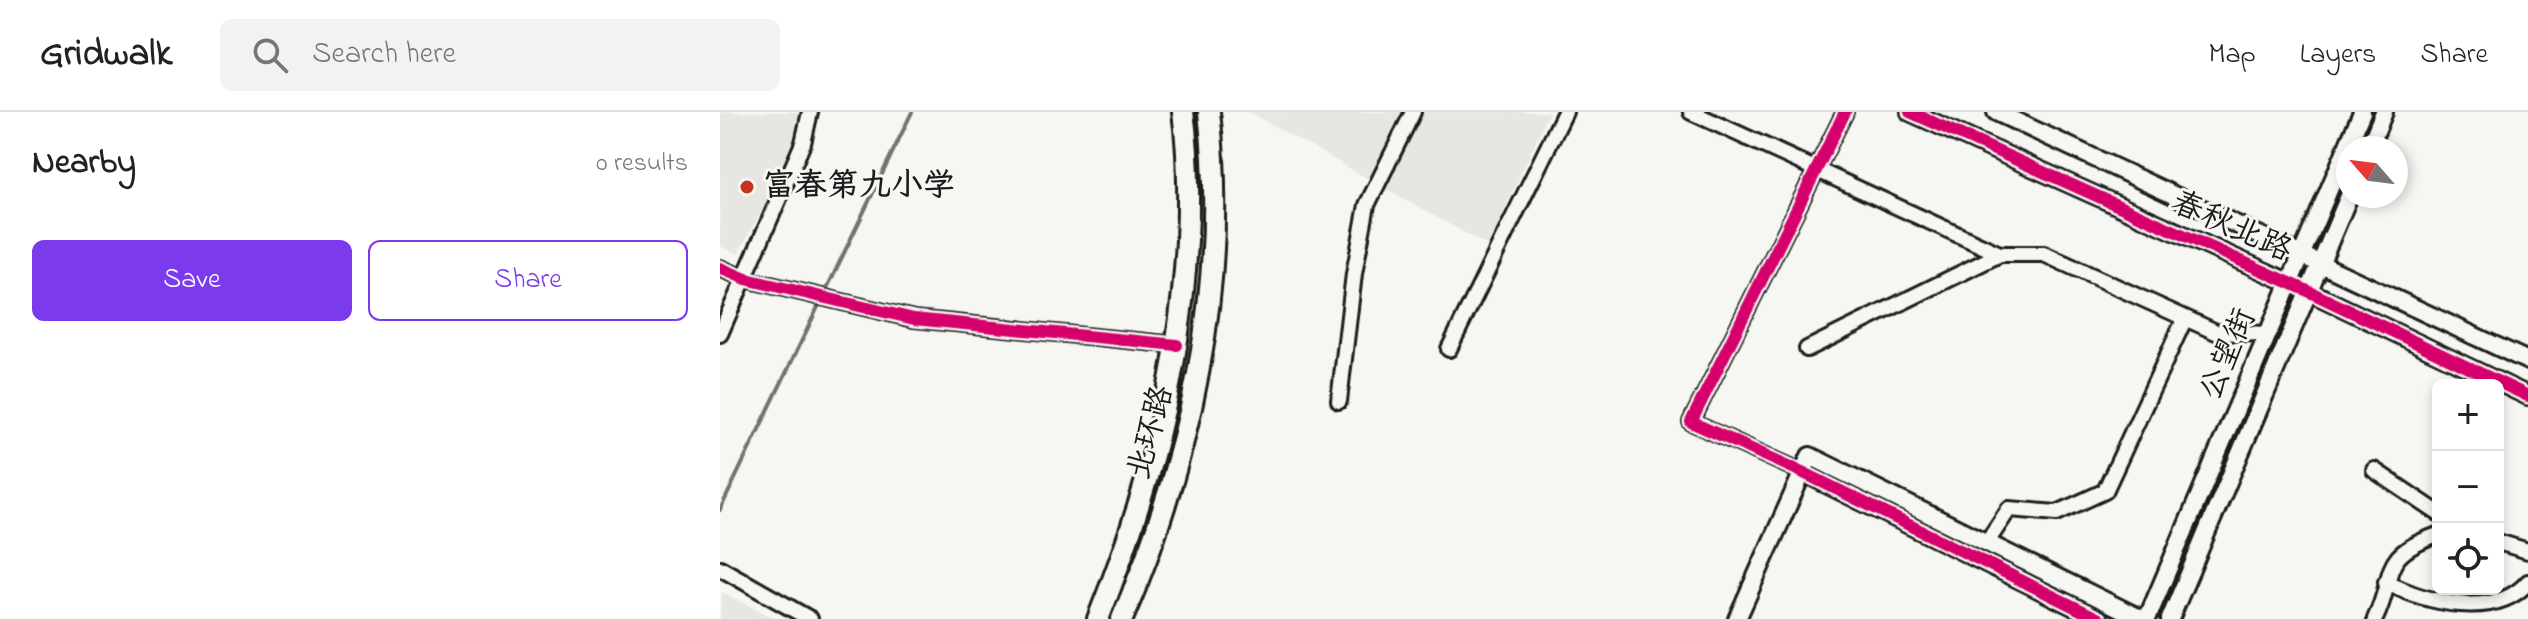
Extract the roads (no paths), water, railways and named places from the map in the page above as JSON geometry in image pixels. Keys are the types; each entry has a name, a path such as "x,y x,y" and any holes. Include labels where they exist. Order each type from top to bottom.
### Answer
{"main road":[{"name":"北环路","path":"1098,619 1124,555 1146,485 1165,416 1177,345 1188,216 1188,164 1183,112"},
{"name":"北环路","path":"1122,619 1159,518 1192,412 1207,317 1215,198 1209,112"}],"street":[{"path":"720,334 803,143 810,112"},
{"path":"1339,401 1354,274 1367,205 1413,112"},
{"path":"1449,349 1565,112"},
{"path":"1691,112 2000,254 2044,254 2216,332 2268,334"},
{"path":"1845,112 1691,422 1802,472 2099,619"},
{"name":"春秋北路","path":"1910,112 2308,291 2528,396"},
{"name":"春秋北路","path":"1996,112 2528,361"},
{"name":"公望街","path":"2144,619 2362,112"},
{"path":"2374,136 2384,112"},
{"name":"公望街","path":"2170,619 2344,208"},
{"path":"1807,349 2000,254"},
{"path":"720,268 746,279 914,319 1177,345"},
{"path":"1987,542 2009,509 2057,513 2105,491 2185,318"},
{"path":"1737,619 1810,456 2144,619"},
{"path":"2374,470 2432,509"},
{"path":"2375,619 2388,571 2402,552 2432,538"},
{"path":"2504,544 2528,551"},
{"path":"720,568 810,619"},
{"path":"2386,582 2415,598 2447,608 2486,612 2507,605 2528,582"}],"waterway":[{"path":"720,510 912,112"}],"place":[{"name":"富春第九小学","path":"747,187"}]}
